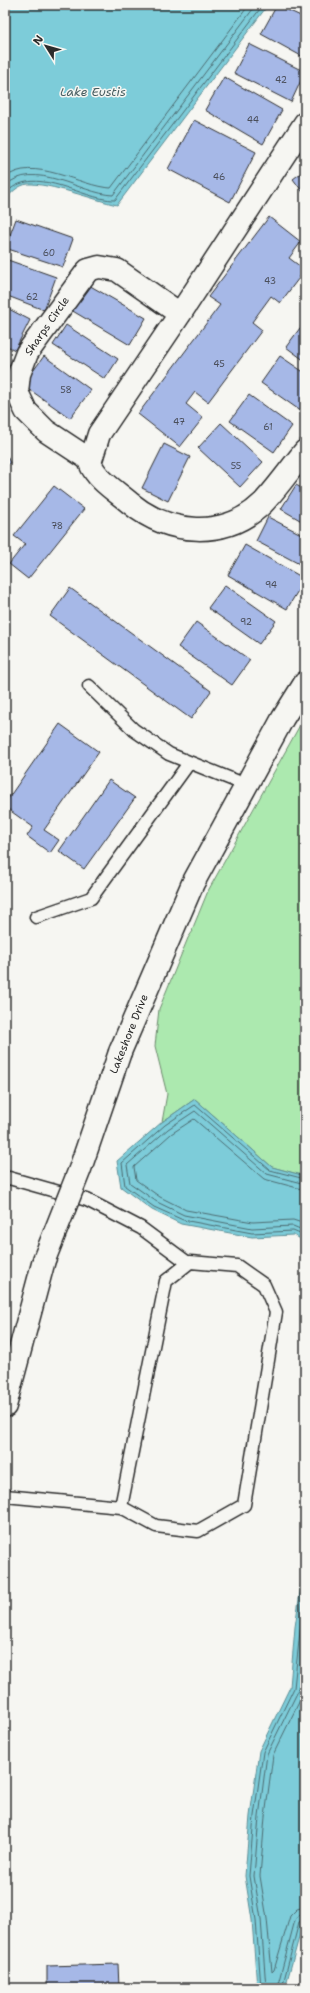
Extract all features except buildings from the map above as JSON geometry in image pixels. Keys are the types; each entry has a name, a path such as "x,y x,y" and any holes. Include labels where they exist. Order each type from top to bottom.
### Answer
{"street":[{"path":"90,460 100,434 305,123"},
{"name":"Sharps Circle","path":"180,314 117,270 99,267 88,270 27,353 18,374 17,392 26,411 46,431 90,460 94,473 135,507 161,522 195,530 215,529 240,519 262,503 305,451"},
{"name":"Lakeshore Drive","path":"5,1406 44,1260 80,1169 120,1052 193,882 283,718 305,684"}],"lane":[{"path":"89,686 134,730 170,754 188,763 246,785"},
{"path":"36,917 91,898 188,763"},
{"path":"5,1179 9,1178 87,1200 141,1228 188,1263 237,1266 264,1285 276,1312 244,1505 198,1532 156,1526 121,1508 5,1496"},
{"path":"121,1508 166,1281 188,1263"}],"green space":[{"path":"305,716 305,1176 272,1167 195,1099 162,1122 167,1094 155,1046 159,1009 188,938 193,931 192,930 208,891"}],"water":[{"name":"Lake Eustis","path":"5,5 268,5 117,205 37,184 28,184 18,188 5,200"},
{"path":"195,1099 272,1167 305,1176 305,1241 293,1235 252,1237 181,1224 152,1210 121,1187 117,1161 162,1122"},
{"path":"305,1558 305,1916 285,1988 257,1988 252,1920 245,1876 250,1816 259,1751 290,1687 295,1627"}]}
